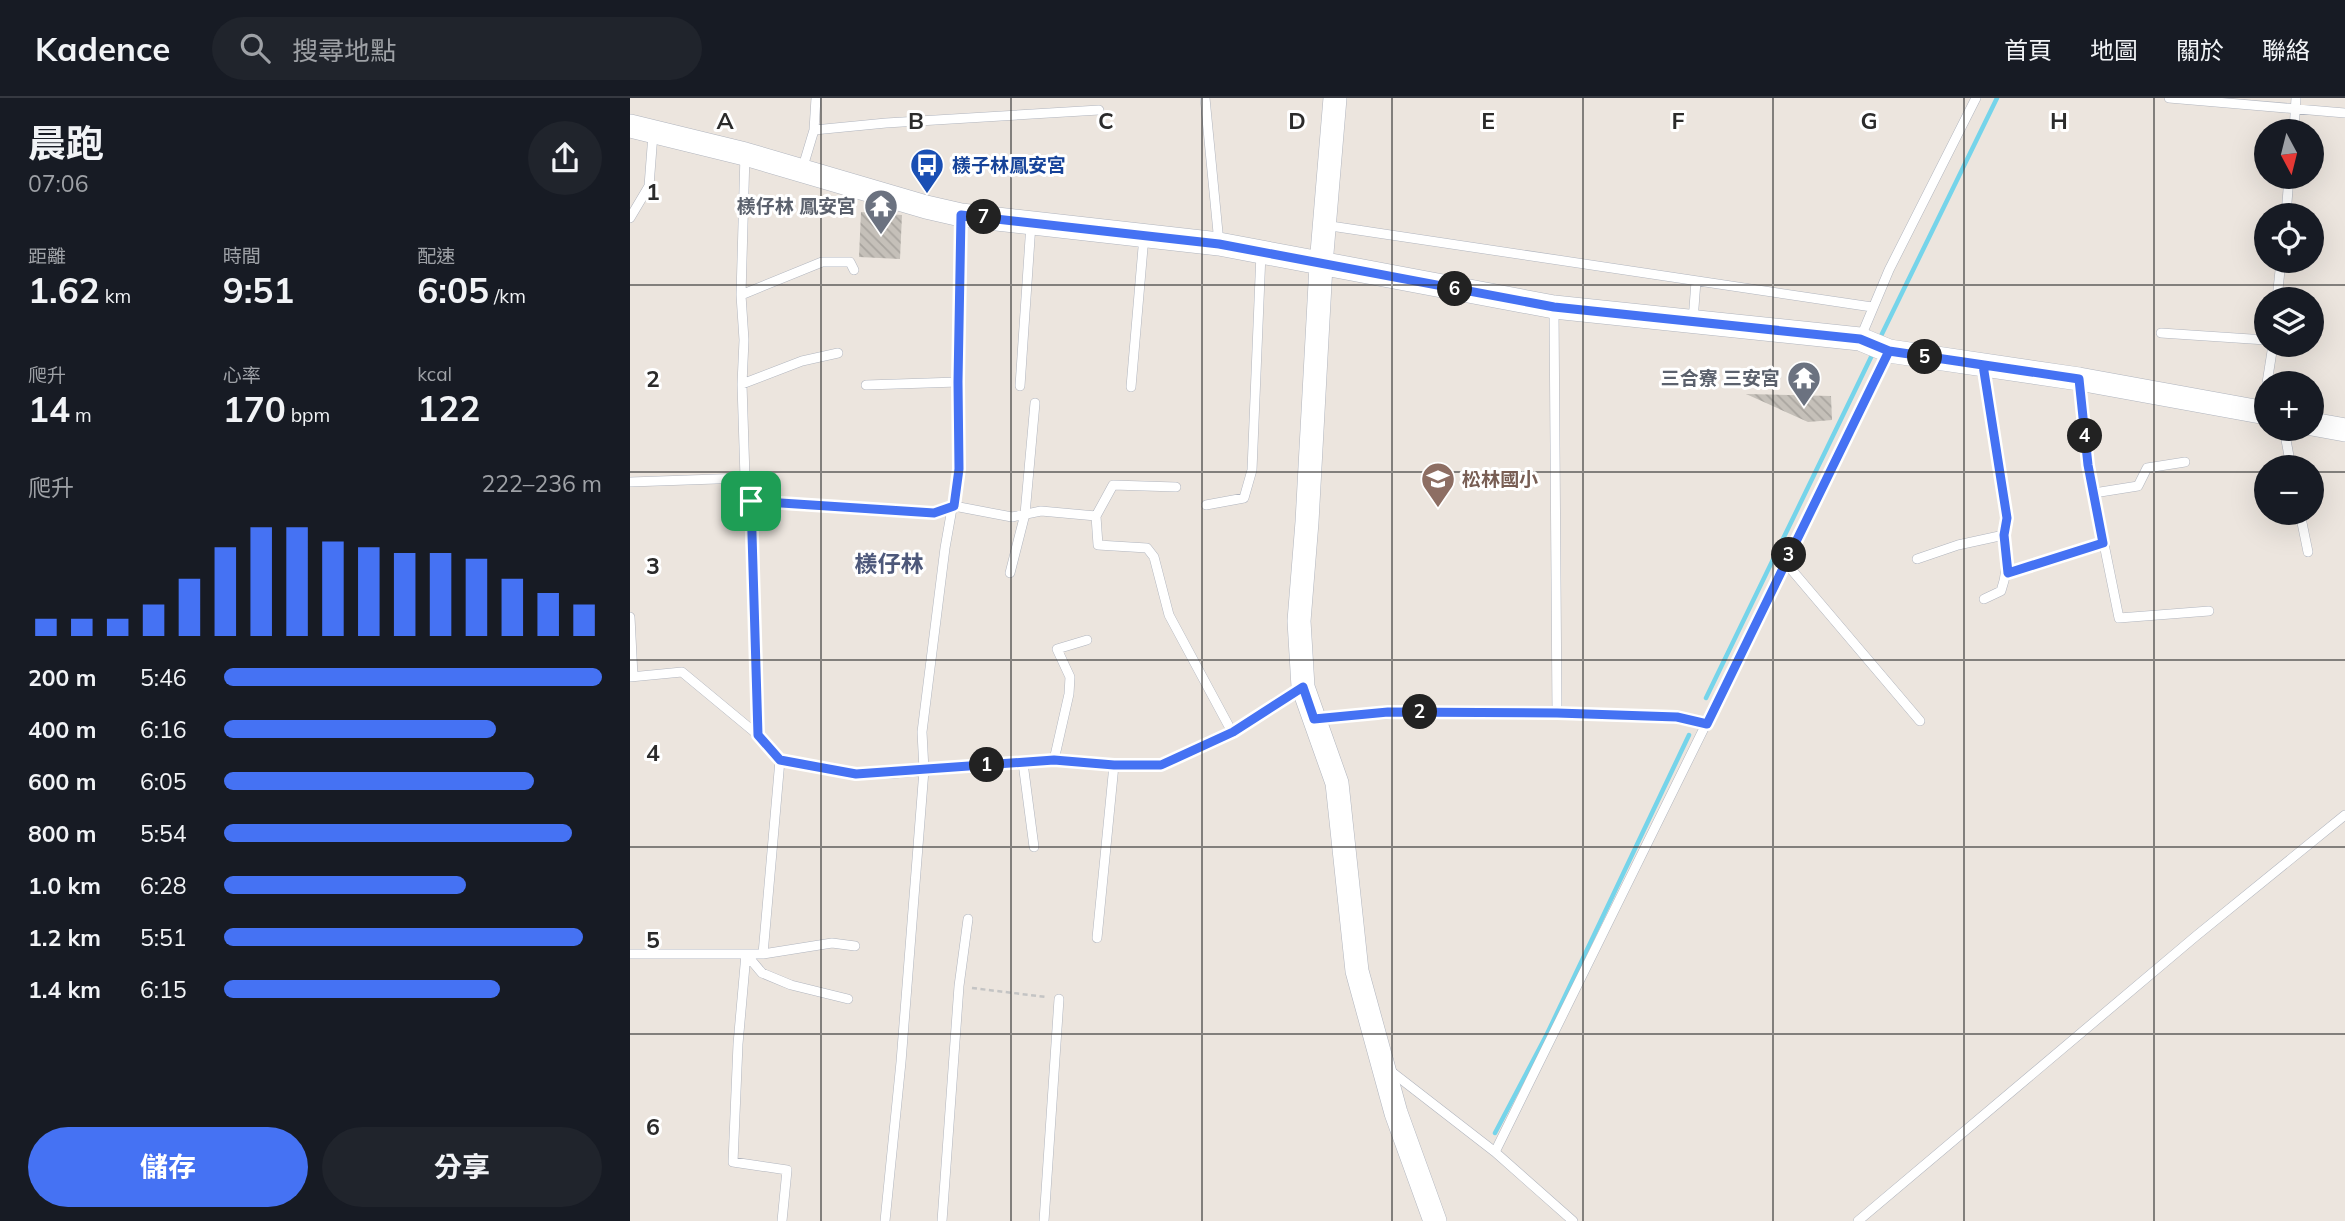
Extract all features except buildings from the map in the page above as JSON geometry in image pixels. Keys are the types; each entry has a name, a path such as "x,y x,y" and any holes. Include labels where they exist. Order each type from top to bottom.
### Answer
{"street":[{"path":"1335,98 1321,265 1307,522 1298,621 1303,687 1337,783 1355,957 1396,1113 1435,1221"},
{"path":"630,126 745,154 801,172 961,215 1219,244 1554,307 1860,339 1889,351 2254,403"},
{"path":"2324,426 2345,430"}],"lane":[{"path":"801,172 814,130 816,98"},
{"path":"1205,98 1219,244"},
{"path":"1860,339 1872,307 1976,98"},
{"path":"2169,98 2345,113"},
{"path":"2295,119 2296,98"},
{"path":"814,130 1099,110"},
{"path":"630,218 649,186 653,132"},
{"path":"745,154 741,295 744,340 742,384 745,478 751,501 758,735"},
{"path":"885,1221 901,1062 924,770 922,732 945,548 959,469 961,215"},
{"path":"1020,386 1031,223"},
{"path":"1324,225 1872,307"},
{"path":"1131,387 1144,235"},
{"path":"1206,505 1244,498 1252,470 1261,253"},
{"path":"741,295 822,262 850,262 854,270"},
{"path":"1692,323 1696,281"},
{"path":"1554,307 1557,713"},
{"path":"2161,333 2254,339"},
{"path":"1495,1152 1889,351"},
{"path":"742,384 802,361 838,354"},
{"path":"1983,365 2007,518 2004,535 2008,573 2001,591 1984,599"},
{"path":"2079,379 2088,465 2119,618 2209,611"},
{"path":"866,385 958,382"},
{"path":"1010,573 1025,514 1035,403"},
{"path":"2094,493 2138,486 2147,468 2185,462"},
{"path":"630,482 745,478"},
{"path":"1176,487 1113,485 1096,516 1098,545 1147,548 1154,557 1169,615 1233,732"},
{"path":"751,501 934,513 954,506 1012,517 1041,511 1096,516"},
{"path":"2302,525 2308,552"},
{"path":"1917,559 1958,545 2004,535"},
{"path":"2008,573 2103,543"},
{"path":"1785,562 1920,721"},
{"path":"630,617 632,676 682,672 758,735 780,760 856,774 1054,760 1114,765 1161,765 1233,732 1303,687"},
{"path":"1054,760 1069,694 1070,677 1057,649 1087,640"},
{"path":"1314,719 1388,712 1557,713 1677,717 1707,724"},
{"path":"763,954 768,870 774,843 780,760"},
{"path":"1023,763 1034,847"},
{"path":"1097,938 1114,765"},
{"path":"1858,1221 2196,936 2345,815"},
{"path":"942,1221 959,986 968,919"},
{"path":"630,954 763,954 832,943 855,946"},
{"path":"746,954 762,973 781,981 848,999"},
{"path":"746,954 738,1044 733,1162 787,1170 782,1221"},
{"path":"1044,1221 1059,999"},
{"path":"1382,1064 1495,1152 1573,1221"}],"path":[{"path":"959,986 1059,999"}],"waterway":[{"path":"1879,340 1997,98"},
{"path":"1706,698 1874,351"},
{"path":"1495,1133 1547,1034 1689,735"}],"place":[{"name":"檨子林鳳安宮","path":"927,195"},
{"name":"檨仔林 鳳安宮","path":"881,236"},
{"name":"三合寮 三安宮","path":"1804,408"},
{"name":"松林國小","path":"1438,509"}],"district":[{"name":"檨仔林","path":"889,564"}],"route":[{"path":"751,501 758,735 780,760 856,774 888,774 1054,760 1114,765 1161,765 1233,732 1303,687 1314,719 1388,712 1557,713 1677,717 1707,724 1889,351 2079,379 2088,465 2103,543 2008,573 2004,535 2007,518 1983,365 1889,351 1860,339 1554,307 1219,244 961,215 957,437 959,469 954,506 934,513 751,501"}]}
